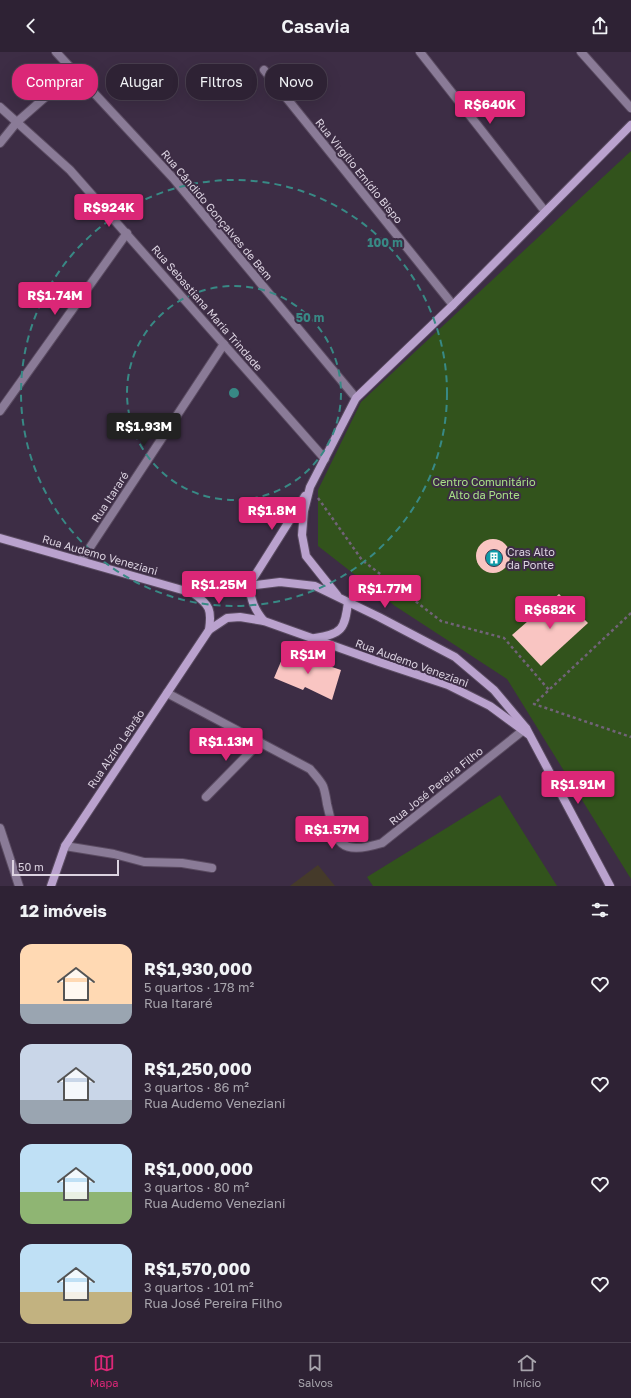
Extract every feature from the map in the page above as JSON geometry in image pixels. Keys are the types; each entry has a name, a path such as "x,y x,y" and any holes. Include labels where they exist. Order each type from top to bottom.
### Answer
{"main road":[{"path":"264,621 251,602 249,585 310,487 356,398 453,305 544,210 631,125"},
{"path":"310,487 304,511 302,536 306,556 338,596"},
{"name":"Rua Audemo Veneziani","path":"0,538 193,593 205,601 210,609 211,619 209,630"},
{"name":"Rua Audemo Veneziani","path":"193,593 211,592 249,585 280,582 315,586 338,596 455,657 494,690 530,736 609,885"},
{"path":"312,638 329,636 340,631 346,621 348,602"},
{"name":"Rua Audemo Veneziani","path":"209,630 227,618 240,617 264,621 448,685 490,706 524,729"},
{"name":"Rua Alzíro Lebrão","path":"51,886 65,846 209,630"}],"street":[{"name":"Rua Cândido Gonçalves de Bem","path":"56,52 67,64"},
{"path":"420,52 544,210"},
{"path":"581,52 631,108"},
{"name":"Rua Virgílio Emídio Bispo","path":"264,70 453,305"},
{"name":"Rua Cândido Gonçalves de Bem","path":"98,98 173,178 356,398"},
{"path":"0,143 17,122 42,100"},
{"name":"Rua Sebastiana Maria Trindade","path":"0,107 70,170 325,459"},
{"path":"0,411 127,233"},
{"name":"Rua Itararé","path":"81,562 224,344"},
{"name":"Rua José Pereira Filho","path":"167,693 310,768 323,786 332,829 337,841 344,847 364,849 382,844 524,729"},
{"path":"206,797 260,742"},
{"path":"0,828 19,886"},
{"path":"65,846 114,854 144,862 182,863 212,868"}],"path":[{"path":"310,487 362,560 441,621 504,638 549,690"},
{"path":"631,613 534,704 631,737"}],"shaded area":[{"path":"318,865 335,886 290,886"}],"green space":[{"name":"Centro Comunitário Alto da Ponte","path":"631,151 631,879 507,679 395,606 318,546 318,490 361,402"},
{"path":"500,795 557,886 373,886 367,877"}],"building":[{"name":"Cras Alto da Ponte","path":"496,539 505,544 509,549 509,563 505,568 500,572 490,573 486,572 477,563 476,553 477,549 486,540"},
{"path":"559,594 588,623 541,666 512,635"},
{"path":"285,652 312,664 314,661 341,670 332,700 305,687 303,690 274,678"}],"place":[{"name":"Cras Alto da Ponte","path":"494,558"}]}
